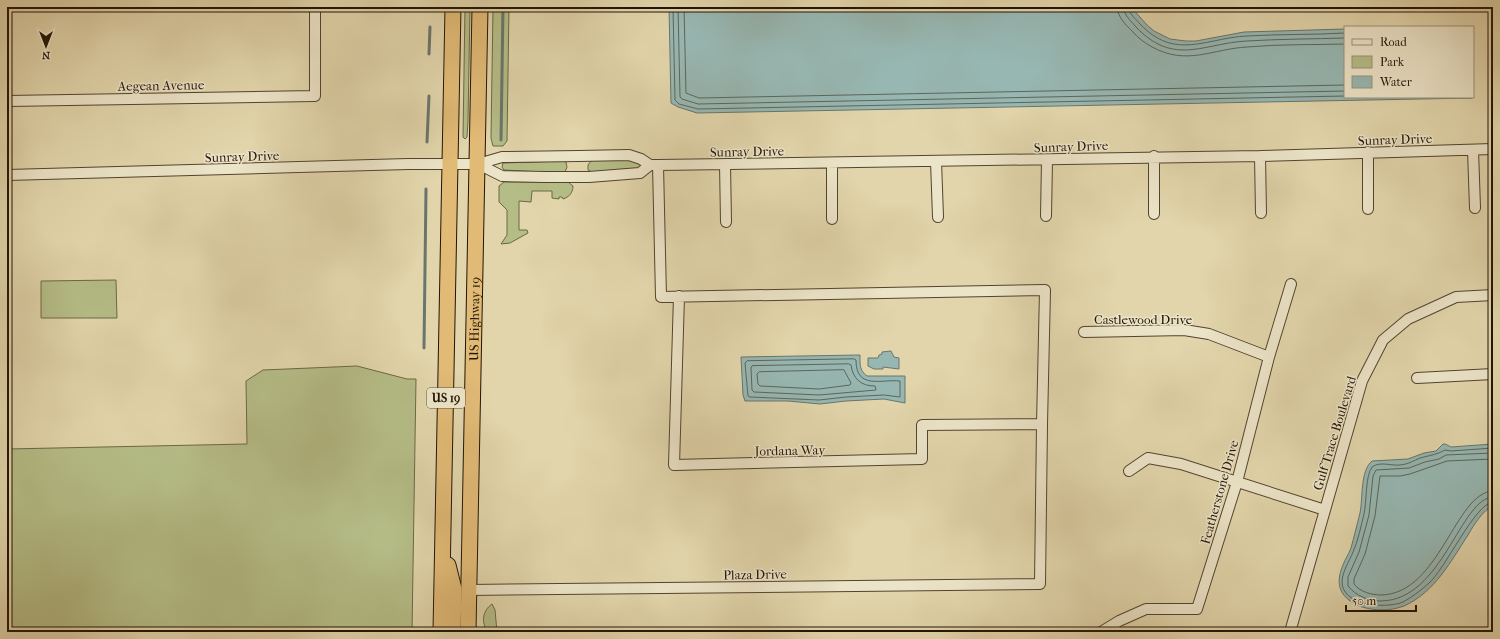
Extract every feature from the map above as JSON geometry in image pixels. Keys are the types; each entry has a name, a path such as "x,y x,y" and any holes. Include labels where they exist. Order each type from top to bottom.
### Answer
{"highway":[{"name":"US 19","path":"441,632 453,7"},
{"name":"US Highway 19","path":"468,632 480,7"},
{"path":"443,545 454,589 453,632"}],"street":[{"name":"Aegean Avenue","path":"7,101 315,96 315,7"},
{"name":"Sunray Drive","path":"7,175 450,163 478,164 502,157 629,155 654,165 1047,160 1154,156 1260,156 1493,149"},
{"path":"1473,150 1475,208"},
{"path":"1368,152 1368,209"},
{"path":"1154,156 1154,214"},
{"path":"1260,156 1261,213"},
{"path":"1046,216 1047,160"},
{"path":"936,161 938,217"},
{"path":"832,163 832,219"},
{"name":"Sunray Drive","path":"478,164 502,176 538,177 589,177 640,173 654,165"},
{"path":"725,164 726,222"},
{"path":"654,165 661,296 1045,290 1042,424"},
{"name":"Featherstone Drive","path":"1101,632 1119,621 1146,609 1197,609 1237,482 1269,357 1291,284"},
{"name":"Gulf Trace Boulevard","path":"1290,632 1362,381 1384,340 1408,319 1456,296 1493,295"},
{"name":"Jordana Way","path":"679,296 674,465 922,460 922,425 1042,424"},
{"name":"Castlewood Drive","path":"1084,332 1184,330 1209,334 1269,357"},
{"path":"1417,378 1493,374"},
{"name":"Plaza Drive","path":"469,590 1040,584 1042,424"},
{"path":"1129,471 1148,458 1181,464 1324,510"}],"green space":[{"path":"465,7 470,7 468,121 467,137 465,139 463,137"},
{"path":"493,7 509,7 507,141 503,146 493,146 491,138"},
{"path":"634,160 641,164 639,169 592,172 588,170 588,165 591,161"},
{"path":"566,162 567,167 565,172 561,173 504,170 502,167 503,163"},
{"path":"504,182 568,182 573,186 573,188 570,194 563,199 562,197 559,197 559,199 552,198 552,191 532,191 531,202 519,201 519,230 527,230 528,233 510,243 501,244 507,235 507,210 499,202 499,186"},
{"path":"116,280 117,318 41,318 41,281"},
{"path":"357,366 407,379 416,379 412,632 7,632 7,449 247,444 246,381 263,370"},
{"path":"492,604 495,610 497,632 488,632 484,625 484,614"}],"water":[{"path":"669,7 1131,7 1154,31 1170,39 1186,41 1196,41 1244,32 1344,29 1344,98 1472,98 697,113 678,107 671,103"},
{"path":"891,351 894,357 899,358 899,369 883,367 883,369 874,369 868,366 868,358 878,358 882,352"},
{"path":"860,355 861,369 867,376 905,376 905,403 884,399 820,404 788,401 745,401 743,395 741,357"},
{"path":"1443,444 1451,447 1493,444 1493,505 1479,518 1441,575 1425,593 1404,606 1388,610 1372,609 1355,604 1344,596 1341,591 1339,579 1356,531 1361,507 1365,471 1368,465 1372,461 1408,459 1424,453 1436,451"}],"waterway":[{"path":"501,140 503,7"},
{"path":"429,54 430,27"},
{"path":"427,142 429,96"},
{"path":"424,348 426,189"}]}
